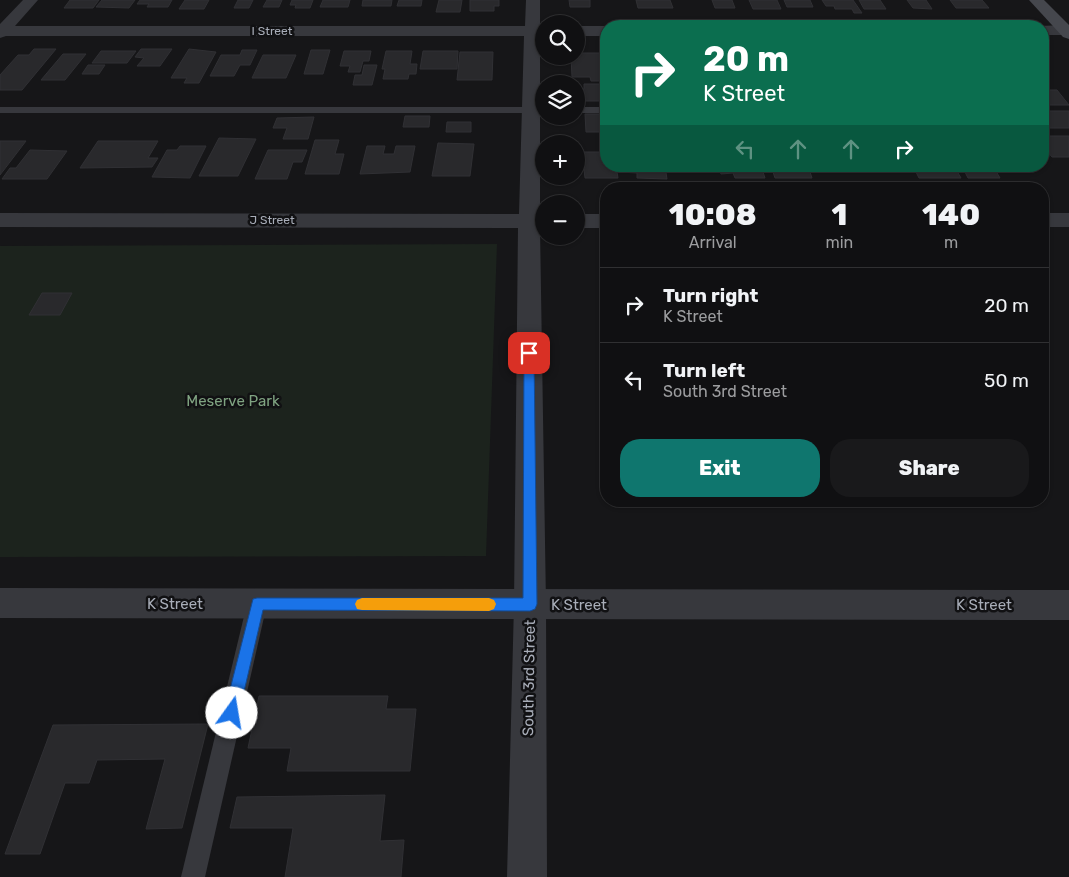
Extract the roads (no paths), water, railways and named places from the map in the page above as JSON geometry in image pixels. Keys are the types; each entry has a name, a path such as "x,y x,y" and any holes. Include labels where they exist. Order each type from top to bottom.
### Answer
{"main road":[{"path":"1036,0 1068,32"}],"street":[{"path":"0,32 32,0"},
{"name":"South 3rd Street","path":"533,0 535,15"},
{"name":"I Street","path":"0,32 535,31"},
{"path":"585,31 600,31"},
{"path":"1049,31 1068,32"},
{"name":"South 3rd Street","path":"536,195 538,125"},
{"name":"J Street","path":"0,220 535,221"},
{"path":"1049,220 1069,220"},
{"path":"585,221 600,221"},
{"name":"South 3rd Street","path":"527,877 536,245"},
{"name":"K Street","path":"0,603 1069,606"}],"lane":[{"path":"0,110 535,110"},
{"path":"585,110 600,110"},
{"path":"193,877 257,604"}],"park label":[{"name":"Meserve Park","path":"233,401"}]}
